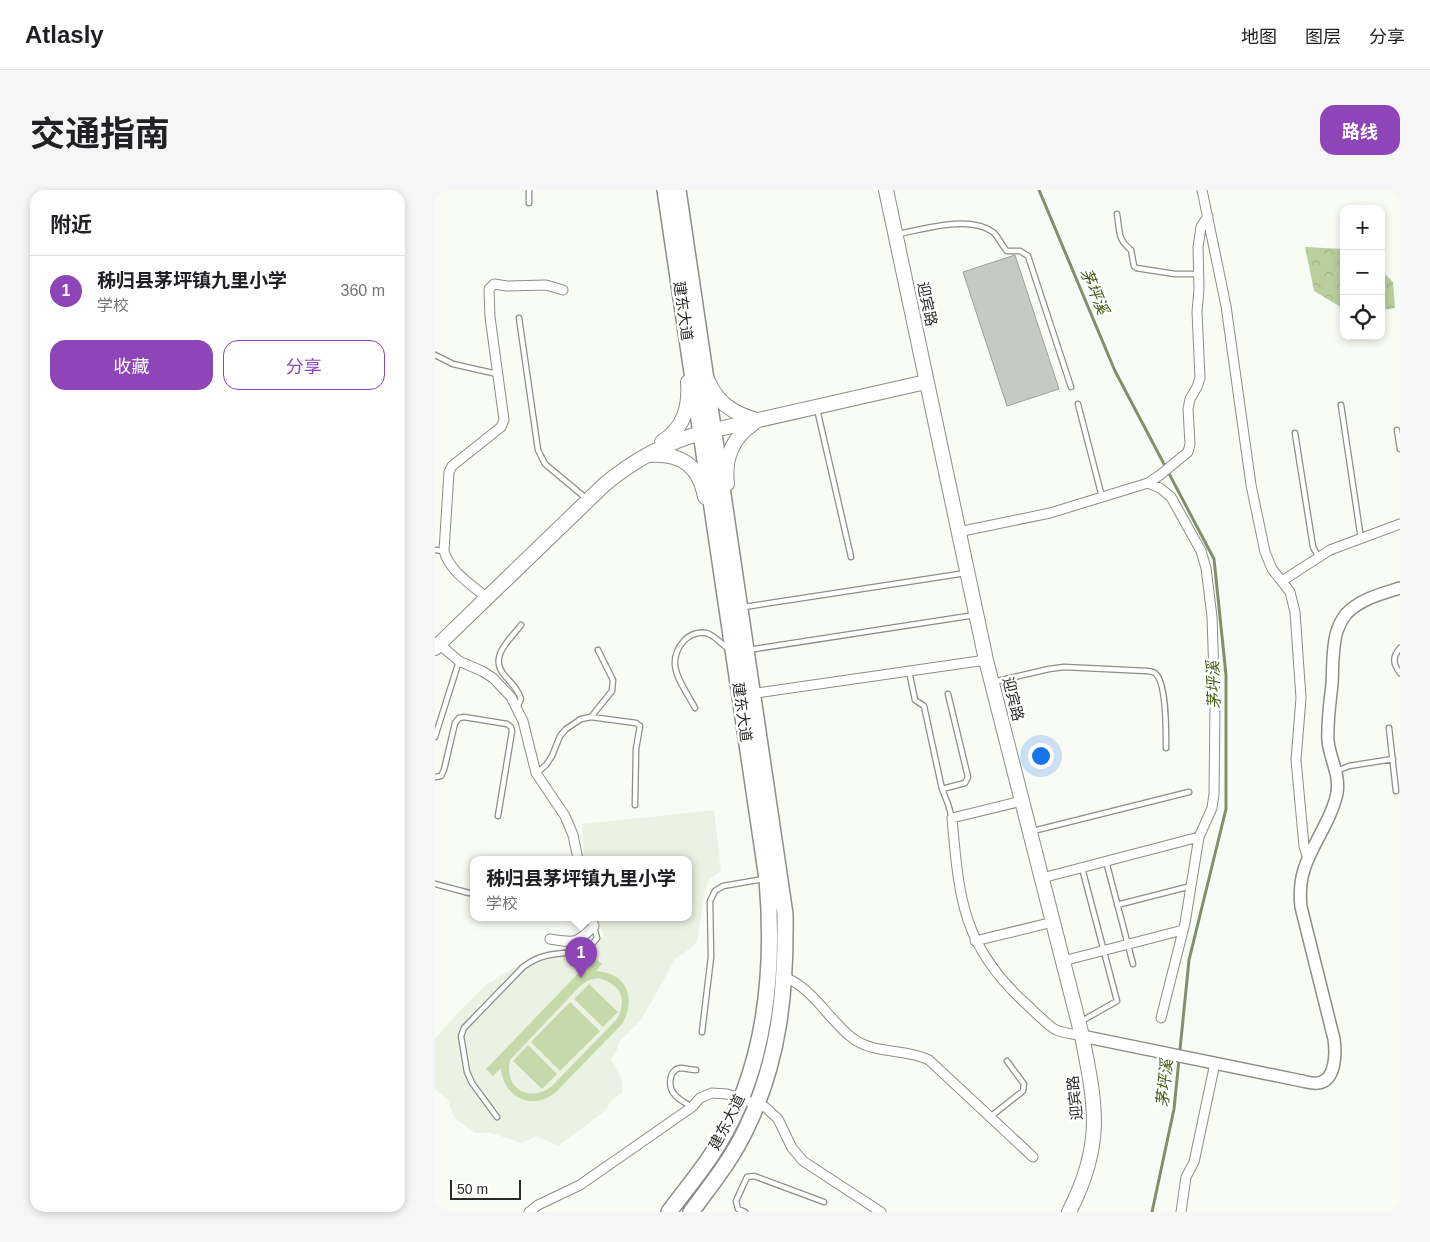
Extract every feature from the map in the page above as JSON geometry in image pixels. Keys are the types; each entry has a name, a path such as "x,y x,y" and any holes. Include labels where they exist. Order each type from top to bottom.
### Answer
{"highway":[{"name":"建东大道","path":"665,190 688,343 707,431 773,878 785,914 784,976 779,1026 772,1061 746,1130 727,1162 691,1212"},
{"name":"建东大道","path":"678,190 706,377 707,431"},
{"name":"建东大道","path":"669,1212 713,1153 740,1098 755,1054 763,1020 769,973 773,878"}],"main road":[{"name":"迎宾路","path":"886,190 991,682 1081,1029 1094,1100 1093,1145 1088,1168 1069,1212"},
{"path":"644,456 656,445 671,436 683,422 689,398 687,374 688,343"},
{"path":"706,377 714,394 727,407 741,415 758,420"},
{"path":"437,646 588,500 623,469 644,456 686,437 707,431 927,382"},
{"path":"721,526 729,495 727,465 729,452 741,433 758,420"},
{"path":"644,456 666,456 680,460 692,468 700,480 705,502 721,526"}],"street":[{"path":"1202,190 1226,306 1251,484 1267,560 1282,580 1293,602 1301,698 1296,760 1304,846 1308,859"},
{"path":"958,532 1045,514 1148,483 1187,452 1190,444 1188,409 1200,378 1197,312 1199,237 1208,216"},
{"path":"487,598 452,568 439,551 449,472 452,466 501,426 503,420 490,318 489,289 494,284 518,286 532,284 546,285 563,290"},
{"path":"1148,483 1161,488 1171,497 1201,551 1206,568 1213,627 1215,706 1215,794 1212,808 1199,837 1183,930 1161,1018"},
{"path":"1282,580 1318,556 1400,524"},
{"path":"1022,801 951,818 958,880 964,910 975,941 991,965 1011,989 1055,1030 1081,1029 1148,1049 1202,1061 1315,1083 1323,1082 1329,1075 1335,1055 1334,1039 1301,907 1300,882 1308,859 1333,806 1338,783 1330,750 1328,730 1336,632 1343,618 1353,608 1367,600 1400,588"},
{"path":"437,646 459,661 482,670 493,678 511,698 527,734 536,773 565,816 573,835 577,856"},
{"path":"746,694 986,660"},
{"path":"1042,878 1199,837"},
{"path":"550,939 574,942 581,939 594,926 592,921"},
{"path":"975,941 1053,922"},
{"path":"1063,960 1183,930"},
{"path":"769,973 784,976 811,995 850,1037 860,1043 871,1047 917,1055 929,1060 1033,1157"},
{"path":"1181,1212 1187,1177 1194,1162 1215,1063"},
{"path":"529,1212 538,1205 580,1185 691,1107 699,1098 712,1093 727,1094 765,1107 778,1119 791,1148 803,1161 881,1212"}],"lane":[{"path":"529,190 529,203"},
{"path":"1117,214 1121,240 1131,250 1133,266 1175,274 1199,274"},
{"path":"895,234 958,224 978,225 995,233 1007,251 1020,251 1027,256 1071,387"},
{"path":"519,318 538,450 545,464 588,500"},
{"path":"435,355 453,364 497,374"},
{"path":"1078,404 1102,498"},
{"path":"1341,405 1361,539"},
{"path":"816,407 851,556"},
{"path":"1397,430 1400,449"},
{"path":"1295,433 1313,547 1318,556"},
{"path":"733,608 967,573"},
{"path":"695,708 675,666 677,652 681,644 688,637 698,633 708,633 740,651 976,614"},
{"path":"517,708 521,699 518,690 500,670 497,663 499,654 521,625"},
{"path":"1400,648 1395,654 1394,659 1400,673"},
{"path":"591,717 612,691 613,680 597,650"},
{"path":"435,737 459,661"},
{"path":"991,682 1063,667 1155,673 1159,679 1164,704 1166,748"},
{"path":"909,671 915,700 924,706 942,789 949,804 951,818"},
{"path":"942,789 965,783 968,777 948,694"},
{"path":"435,777 441,776 444,770 455,723 459,718 465,717 507,724 511,727 512,731 498,816"},
{"path":"536,773 553,756 560,736 566,729 581,719 591,717 636,723 640,726 636,749 635,805"},
{"path":"1389,728 1396,791"},
{"path":"1336,771 1349,766 1393,759"},
{"path":"1030,831 1189,792"},
{"path":"1106,862 1133,964"},
{"path":"1081,1029 1117,1002 1082,868"},
{"path":"702,1032 711,957 710,900 715,891 723,886 773,878"},
{"path":"435,884 469,893"},
{"path":"1117,905 1191,886"},
{"path":"497,1117 469,1078 461,1036 464,1028 523,967 533,960 545,956 582,950 593,945 597,938 594,926"},
{"path":"990,1117 1023,1091 1024,1084 1007,1061"},
{"path":"691,1107 675,1096 670,1080 673,1072 679,1068 696,1070"},
{"path":"745,1212 738,1208 735,1201 747,1177 754,1176 824,1202"}],"shaded area":[{"path":"714,810 721,871 710,879 705,889 697,941 694,946 676,958 641,1020 619,1042 617,1050 611,1059 621,1077 623,1091 611,1101 605,1111 558,1146 536,1136 522,1143 491,1133 475,1133 458,1121 453,1115 448,1100 435,1089 435,1039 486,985 535,955 556,949 578,947 589,940 604,937 598,921 692,921 692,856 584,856 582,824"}],"green space":[{"path":"1305,247 1340,249 1340,307 1314,291"},
{"path":"1385,274 1393,282 1395,308 1385,309"},
{"path":"594,957 602,964 596,971 615,976 626,988 629,996 629,1005 622,1024 550,1096 538,1101 522,1099 515,1095 505,1084 501,1068 493,1076 486,1069","holes":["598,978 617,988 622,998 622,1005 617,1019 551,1087 542,1092 526,1093 514,1085 509,1070 510,1060 581,985 589,980"]},
{"path":"589,984 618,1012 603,1027 574,999"},
{"path":"570,1002 600,1031 560,1071 531,1042"},
{"path":"528,1045 557,1074 542,1089 513,1061"}],"building":[{"path":"1015,255 1059,389 1007,406 963,272"}],"waterway":[{"name":"茅坪溪","path":"1039,190 1115,371 1214,559 1226,675 1226,809 1189,960 1174,1109 1152,1212"}],"place":[{"name":"秭归县茅坪镇九里小学","path":"581,978"}]}
